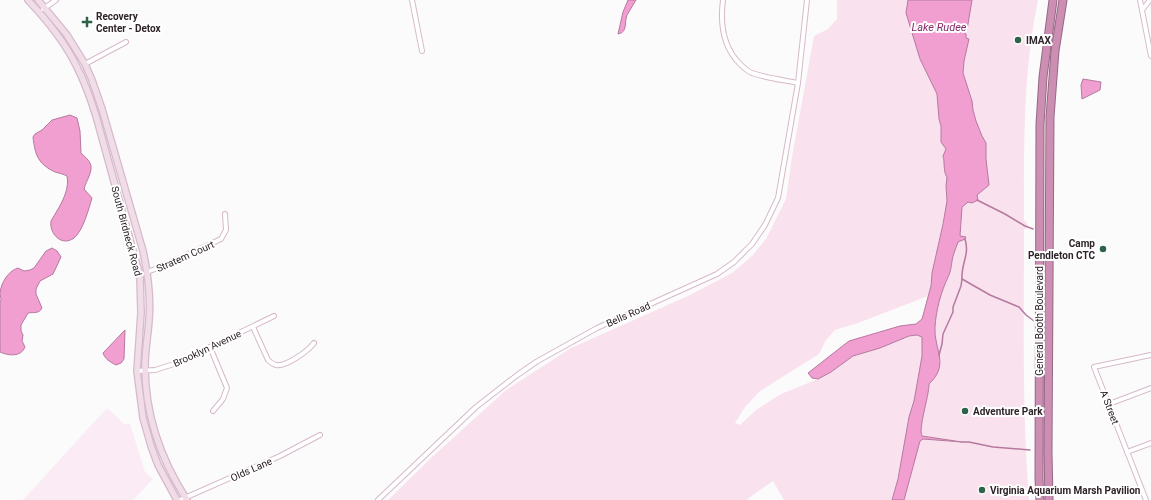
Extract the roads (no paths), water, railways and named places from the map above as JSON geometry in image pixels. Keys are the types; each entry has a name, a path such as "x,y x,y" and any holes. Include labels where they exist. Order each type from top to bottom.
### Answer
{"highway":[{"name":"General Booth Boulevard","path":"1040,500 1040,155 1043,77 1053,0"},
{"name":"General Booth Boulevard","path":"1049,500 1050,117 1055,51 1063,0"}],"main road":[{"name":"South Birdneck Road","path":"28,0 40,13 67,49 78,68 88,92 140,276 142,301 137,371 142,413 158,465 177,500"},
{"name":"South Birdneck Road","path":"38,0 67,35 85,64 102,109 143,251 147,272 150,300 145,370 149,407 156,436 169,470 184,499"}],"street":[{"path":"40,13 56,0"},
{"path":"412,0 422,51"},
{"path":"723,0 721,18 722,33 727,46 738,62 751,73 798,83"},
{"name":"Bells Road","path":"378,500 476,407 536,362 597,328 712,277 727,268 743,255 766,226 778,198 798,83 807,0"},
{"path":"1140,0 1151,56"},
{"path":"1142,10 1150,0"},
{"path":"85,64 126,42"},
{"name":"Stratem Court","path":"147,272 221,239 226,230 225,214"},
{"name":"Brooklyn Avenue","path":"137,371 154,370 177,364 274,316"},
{"path":"253,327 268,360 276,365 285,364 299,356 314,343"},
{"path":"210,347 227,388 223,399 213,411"},
{"name":"A Street","path":"1146,500 1094,367 1151,355"},
{"path":"1109,404 1151,388"},
{"name":"Olds Lane","path":"184,499 280,456 320,434"},
{"path":"1127,452 1151,443"}],"water":[{"path":"628,0 636,0 627,15 623,31 618,34 623,12"},
{"name":"Lake Rudee","path":"908,0 972,0 967,30 965,30 966,38 969,39 963,73 972,101 976,121 986,143 989,185 977,195 978,200 972,203 968,202 962,207 960,236 966,237 958,242 938,308 935,336 940,357 940,364 939,370 929,384 921,426 922,436 962,442 923,439 920,441 904,500 892,500 898,479 909,417 914,401 922,356 922,337 917,335 909,336 880,348 853,356 831,372 818,379 812,378 808,373 849,341 900,326 916,324 922,319 931,286 932,273 947,201 947,177 943,156 946,149 941,142 941,126 937,94 920,59 906,13"},
{"path":"1083,79 1101,82 1100,90 1082,99 1081,85"},
{"path":"70,115 77,118 80,131 81,153 88,160 91,166 84,189 92,198 85,219 77,235 74,238 65,241 57,238 54,234 51,221 65,194 68,182 67,176 49,169 41,162 36,154 33,137 52,120"},
{"path":"52,248 57,251 61,257 53,274 40,281 36,289 36,294 42,308 41,310 38,312 28,313 21,325 23,335 22,341 25,347 21,353 14,355 0,352 0,293 3,281 11,272 18,268 24,271 34,268 46,251"},
{"path":"125,330 124,359 121,363 116,365 108,360 103,353"}],"waterway":[{"path":"977,200 1033,229"},
{"path":"965,239 966,254 962,279 990,295 1019,307 1034,321"},
{"path":"939,355 943,334 953,312 953,307 962,279"},
{"path":"962,442 993,447 1030,450"}],"place":[{"name":"Recovery Center - Detox","path":"87,22"},
{"name":"IMAX","path":"1018,40"},
{"name":"Camp Pendleton CTC","path":"1103,249"},
{"name":"Adventure Park","path":"965,411"},
{"name":"Virginia Aquarium Marsh Pavilion","path":"982,490"}]}
